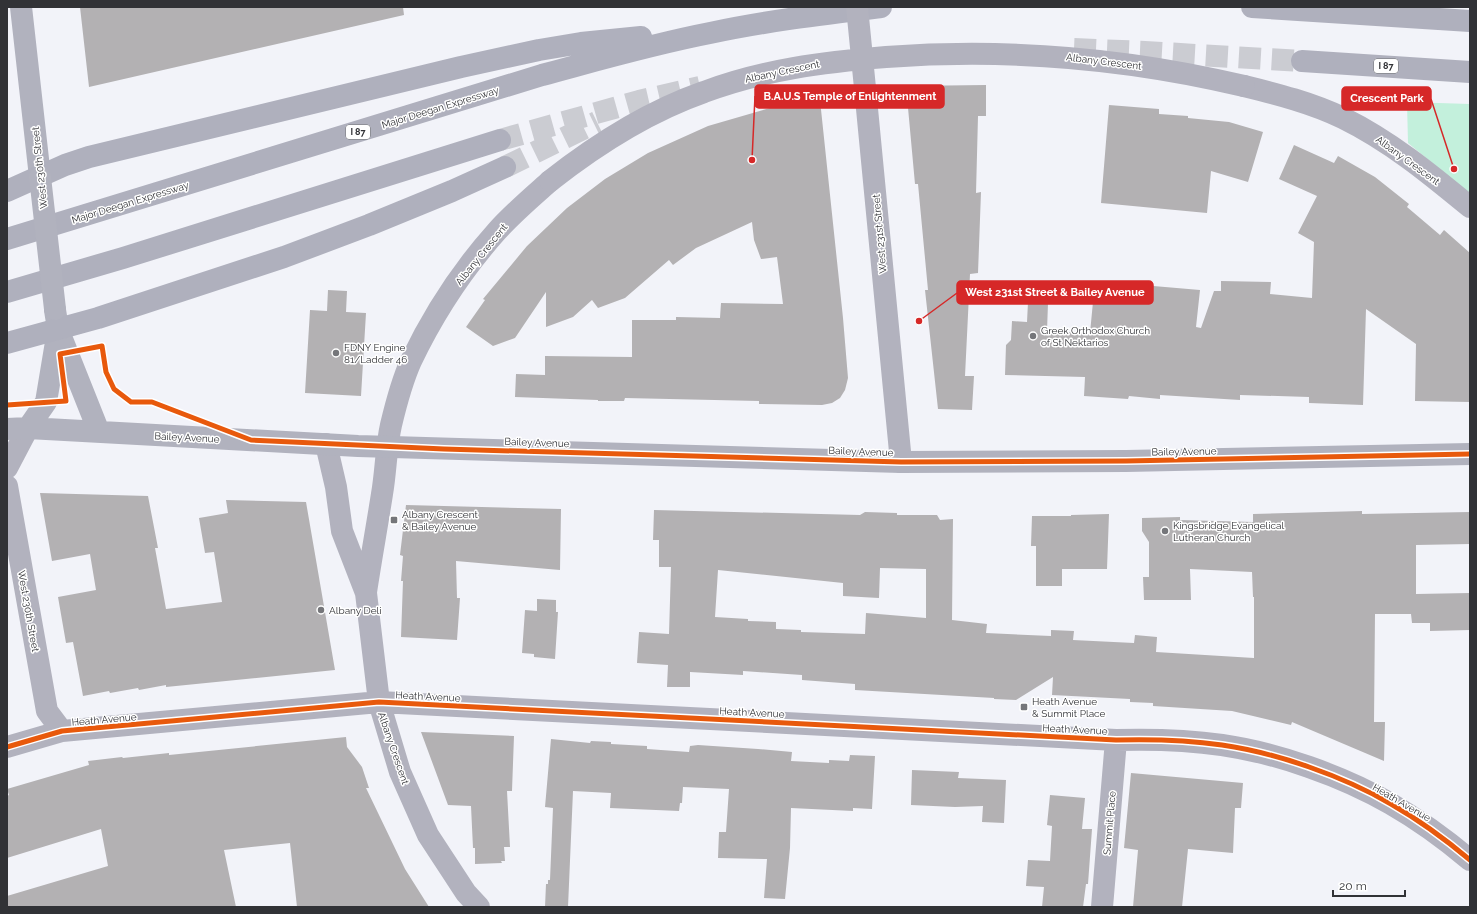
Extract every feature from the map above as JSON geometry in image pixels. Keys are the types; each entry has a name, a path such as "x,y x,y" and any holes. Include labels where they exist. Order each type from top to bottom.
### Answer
{"highway":[{"name":"Major Deegan Expressway","path":"7,239 542,75 626,52 710,32 798,17 881,7"},
{"path":"1252,7 1470,21"},
{"path":"7,191 64,165 89,157 461,67 539,50 581,43 710,32"},
{"name":"I 87","path":"1302,61 1470,72"},
{"path":"7,292 131,256 500,140"},
{"path":"7,343 56,319 98,318 232,275 338,238 452,191 505,167"}],"main road":[{"name":"West 230th Street","path":"22,7 56,319 46,402 28,428"},
{"name":"West 230th Street","path":"56,319 99,432"},
{"name":"Bailey Avenue","path":"7,429 28,428 388,447 901,462 1126,462 1470,454"}],"street":[{"name":"West 231st Street","path":"858,7 901,462"},
{"name":"Albany Crescent","path":"366,593 383,492 388,447 396,407 408,368 443,304 472,262 497,231 524,203 550,180 580,157 639,120 703,92 764,74 813,64 863,59 943,54 1051,55 1124,62 1167,69 1269,92 1318,108 1342,118 1367,131 1418,165 1470,207"},
{"name":"West 230th Street","path":"7,468 28,428"},
{"name":"Albany Crescent","path":"326,444 336,487 342,531 366,593 379,702 400,772 428,835 466,893 479,907"},
{"name":"West 230th Street","path":"7,486 47,711 62,732"},
{"name":"Heath Avenue","path":"7,747 62,732 379,702 1116,740 1166,739 1223,745 1284,759 1343,780 1390,804 1438,834 1470,860"},
{"name":"Summit Place","path":"1102,907 1116,740"}],"green space":[{"path":"1407,102 1470,104 1470,194 1408,143"}],"building":[{"path":"80,7 403,7 404,15 89,87"},
{"path":"986,85 986,116 978,116 976,193 981,192 978,273 970,274 965,376 974,376 972,410 938,409 925,290 928,290 918,184 915,184 906,86"},
{"path":"820,100 848,378 845,390 840,398 832,403 822,405 759,404 759,401 625,398 624,401 598,401 515,397 516,374 545,375 545,356 632,357 632,320 676,320 676,317 720,318 721,303 783,304 777,257 761,259 754,240 752,222 696,248 673,265 669,260 625,298 598,308 592,300 573,317 546,327 546,292 515,338 493,346 466,327 485,300 483,299 527,246 567,208 605,179 648,153 708,126 773,107"},
{"path":"1109,105 1159,109 1159,114 1188,116 1188,118 1229,122 1263,132 1248,182 1211,171 1207,213 1101,203"},
{"path":"1294,145 1334,163 1338,156 1375,177 1409,204 1407,207 1440,235 1444,230 1470,253 1470,402 1415,401 1416,344 1366,309 1363,405 1309,403 1309,397 1240,395 1240,400 1160,395 1160,399 1129,396 1128,399 1084,396 1085,377 1005,375 1006,345 1011,340 1012,321 1027,322 1028,302 1048,303 1047,331 1090,333 1095,281 1200,290 1196,327 1201,328 1214,291 1221,291 1221,281 1271,282 1270,294 1312,298 1314,242 1298,233 1317,196 1279,179"},
{"name":"FDNY Engine 81/Ladder 46","path":"328,290 347,291 346,312 366,313 361,396 305,393 310,310 327,311"},
{"path":"40,493 148,496 158,548 155,548 166,609 222,602 214,552 205,553 199,518 228,513 226,500 306,502 335,670 166,687 166,685 139,690 138,688 110,693 109,691 83,696 73,642 66,643 58,597 96,590 90,554 52,561"},
{"path":"406,505 561,509 560,570 456,561 457,598 460,598 457,640 401,637 403,581 401,581 403,556 400,555"},
{"path":"654,510 860,515 865,512 897,513 897,515 937,515 940,520 953,519 952,620 987,624 986,633 1051,636 1051,630 1074,631 1073,640 1134,643 1135,635 1157,637 1156,652 1254,658 1254,597 1252,572 1190,569 1191,600 1144,600 1143,577 1149,577 1149,542 1142,531 1142,518 1180,517 1180,520 1253,522 1253,514 1362,511 1362,514 1470,512 1470,544 1416,545 1416,594 1470,593 1470,630 1430,631 1430,623 1412,623 1411,614 1375,614 1374,722 1385,722 1384,761 1292,722 1291,725 1232,711 1153,706 1153,703 1130,702 1130,699 1052,695 1053,677 1016,700 855,690 855,684 802,680 802,675 743,671 743,675 690,672 690,687 667,687 668,665 637,663 639,632 669,634 671,567 659,567 659,540 653,540","holes":["880,568 926,569 926,618 866,613 865,634 801,632 801,630 776,629 776,622 748,621 748,619 715,617 718,570 843,583 843,596 879,598"]},
{"path":"1109,514 1107,569 1062,569 1062,586 1036,586 1036,546 1031,546 1032,516"},
{"path":"537,599 556,600 556,612 558,612 555,659 534,657 534,654 522,653 525,610 537,611"},
{"path":"421,732 514,736 512,791 507,791 510,847 504,847 505,861 501,861 502,863 475,864 471,806 448,805"},
{"path":"346,737 347,747 362,767 369,788 366,788 405,869 429,907 297,907 290,843 224,850 236,907 7,907 7,896 108,866 101,829 7,858 7,796 9,795 7,789 89,765 88,761 169,753 169,755"},
{"path":"551,739 590,743 591,741 611,742 611,744 647,746 647,749 689,752 690,746 698,745 758,749 792,752 791,761 829,763 829,760 849,761 850,755 875,756 872,809 853,808 853,811 791,808 790,848 785,899 764,898 767,859 718,858 719,832 726,832 729,789 683,787 682,803 680,803 679,811 610,808 611,793 573,791 568,907 545,907 546,884 548,884 548,880 550,880 553,808 545,807"},
{"path":"912,770 959,772 958,778 1006,780 1004,823 982,822 983,806 955,807 911,805"},
{"path":"1131,773 1243,783 1241,808 1235,808 1233,853 1188,849 1182,907 1133,907 1138,850 1124,848"},
{"path":"1050,795 1085,798 1082,829 1092,829 1088,884 1086,884 1083,907 1042,907 1044,887 1026,886 1028,860 1050,861 1052,826 1047,825"}],"tunnel":[{"path":"1074,49 1302,61"},
{"path":"500,140 639,101 700,87"},
{"path":"505,167 597,122"}],"cycle path":[{"path":"7,405 66,401 60,354 102,346 106,372 114,389 131,402 152,402 251,440 444,449 901,462 1126,461 1470,454"},
{"path":"7,747 62,731 379,702 1116,740 1196,742 1222,745 1265,754 1309,767 1352,784 1391,804 1412,817 1441,837 1470,860"}],"place":[{"name":"B.A.U.S Temple of Enlightenment","path":"752,160"},
{"name":"Crescent Park","path":"1454,169"},
{"name":"West 231st Street & Bailey Avenue","path":"919,321"},
{"name":"Greek Orthodox Church of St Nektarios","path":"1033,336"},
{"name":"FDNY Engine 81/Ladder 46","path":"336,353"},
{"name":"Albany Crescent & Bailey Avenue","path":"394,520"},
{"name":"Kingsbridge Evangelical Lutheran Church","path":"1165,531"},
{"name":"Albany Deli","path":"321,610"},
{"name":"Heath Avenue & Summit Place","path":"1024,707"}]}
